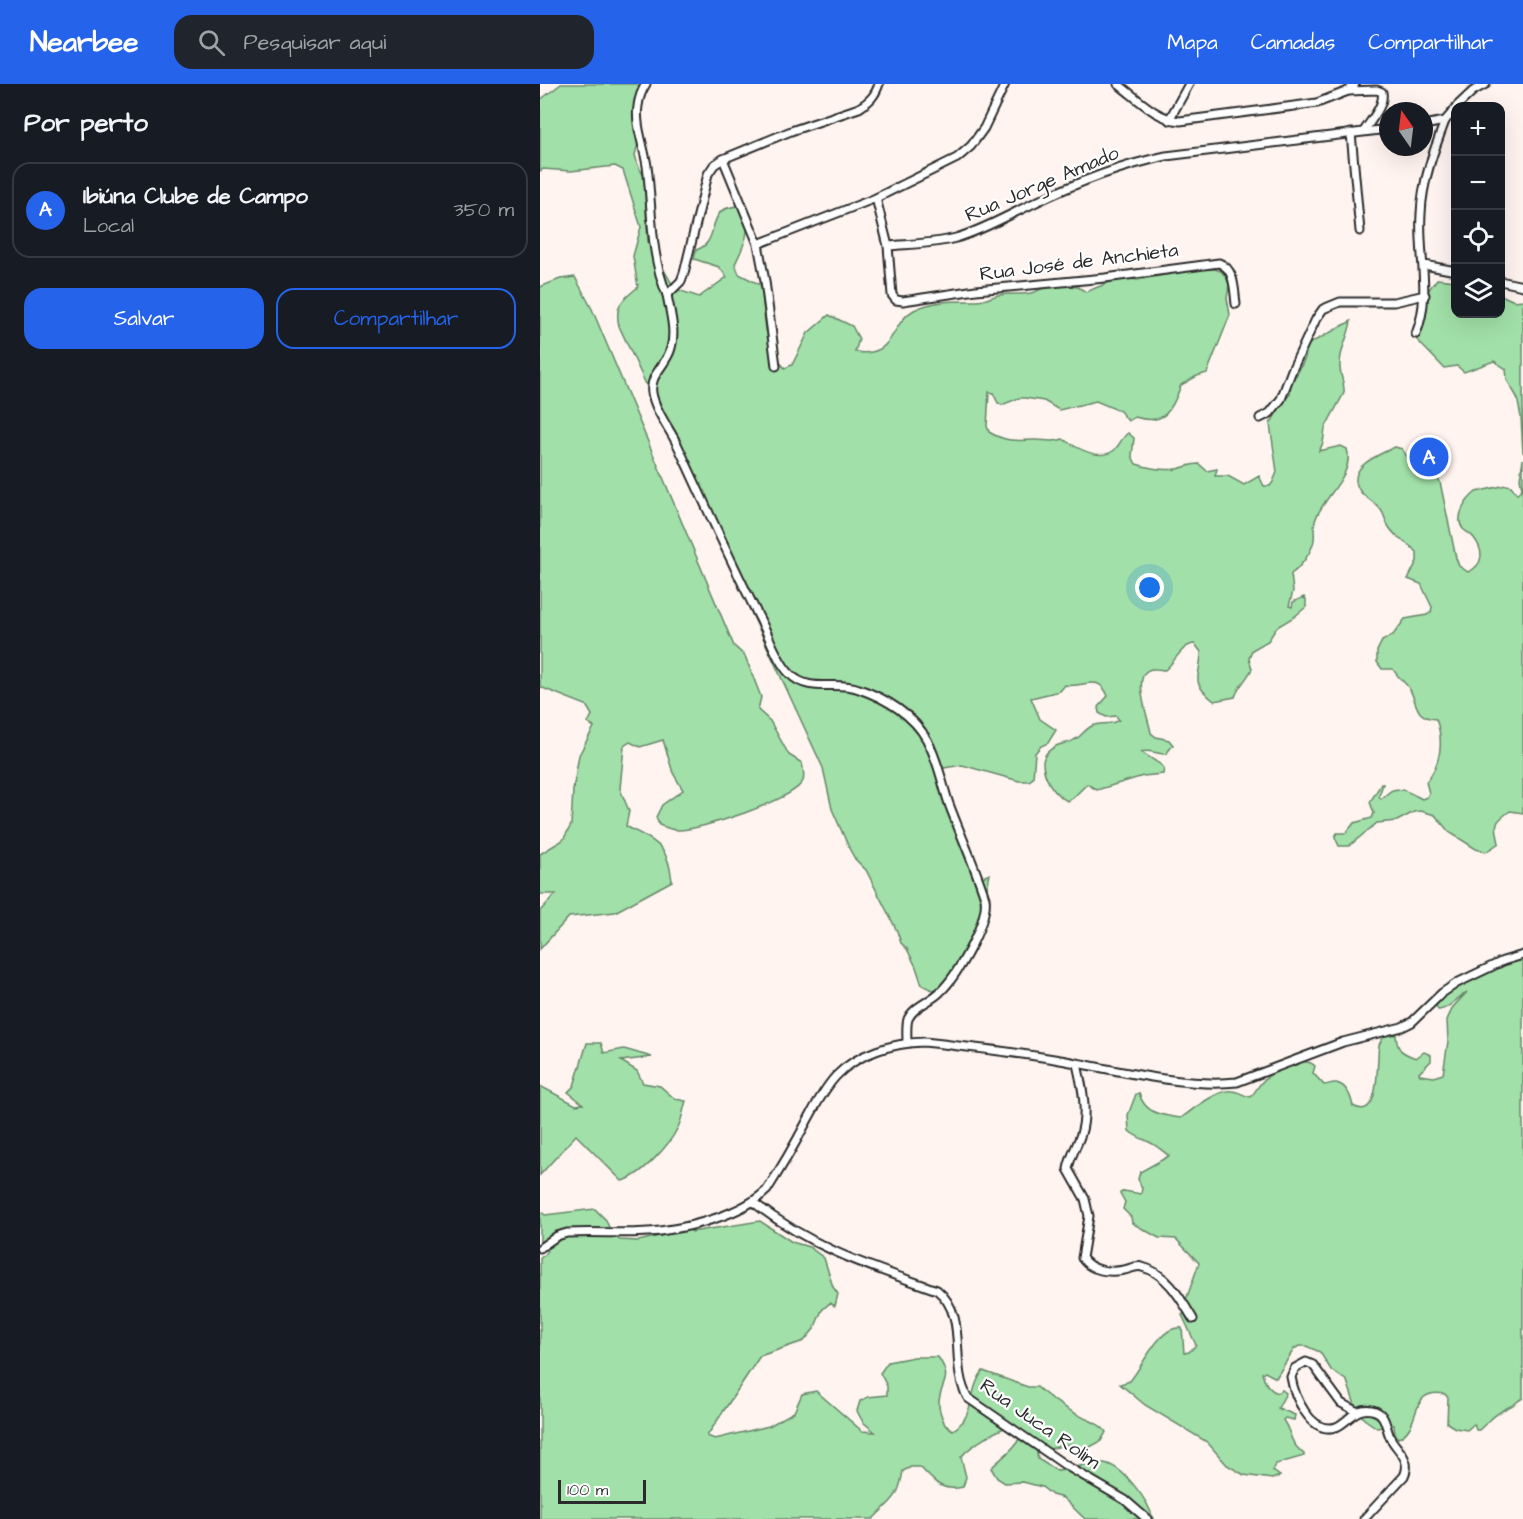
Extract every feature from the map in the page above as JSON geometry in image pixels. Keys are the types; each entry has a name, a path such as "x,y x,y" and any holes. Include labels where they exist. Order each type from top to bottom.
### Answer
{"street":[{"path":"646,84 638,105 637,116 648,175 654,256 658,274 667,294 673,330 672,347 668,357 652,382 653,400 674,439 741,583 789,673 796,679 814,686 846,685 858,688 894,706 920,729 927,739 987,905 966,956 951,981 938,994 923,1003 907,1021 907,1042"},
{"path":"667,294 681,281 684,273 710,169 723,159 791,131 859,108 876,94 879,84"},
{"path":"758,243 876,198 957,158 971,146 984,128 1005,84"},
{"path":"1118,84 1169,120 1195,119 1317,103 1348,91 1377,90 1382,92 1382,103 1364,131"},
{"path":"1169,120 1189,84"},
{"path":"1348,91 1355,84"},
{"path":"1461,102 1473,91 1486,84"},
{"path":"1416,334 1425,295 1421,230 1424,187 1445,121 1451,113"},
{"path":"1433,123 1445,121"},
{"name":"Rua Jorge Amado","path":"888,246 931,242 972,232 1060,191 1131,164 1166,156 1379,130"},
{"path":"1351,133 1360,231"},
{"path":"723,159 758,243 776,366"},
{"path":"876,198 888,246"},
{"name":"Rua José de Anchieta","path":"888,246 890,284 892,295 896,300 1106,278 1219,263 1226,265 1229,270 1236,304"},
{"path":"1424,266 1451,270"},
{"path":"1505,282 1523,286"},
{"path":"1260,418 1270,413 1281,399 1292,370 1323,309 1340,302 1394,302 1425,295"},
{"path":"540,1248 557,1236 567,1233 660,1231 720,1216 753,1202 767,1190 823,1094 837,1076 866,1055 907,1042 986,1049 1191,1081 1220,1084 1237,1082 1332,1046 1412,1022 1442,993 1457,983 1503,961 1523,955"},
{"path":"1077,1064 1083,1090 1085,1116 1082,1132 1068,1169 1085,1199 1089,1216 1082,1258 1095,1269 1121,1271 1139,1266 1157,1274 1166,1280 1193,1319"},
{"name":"Rua Juca Rolim","path":"753,1202 789,1228 831,1251 937,1290 944,1295 951,1305 957,1328 960,1378 962,1388 968,1398 1065,1465 1125,1500 1147,1519"},
{"path":"1356,1411 1341,1403 1313,1365 1306,1362 1295,1368 1291,1377 1297,1401 1317,1424 1326,1428 1339,1426 1356,1411 1366,1408 1380,1413 1390,1437 1404,1455 1407,1471 1364,1519"}],"green space":[{"path":"561,84 640,84 636,106 640,136 635,155 644,176 648,242 675,289 699,297 727,277 719,267 694,259 696,250 706,244 716,219 723,210 737,206 743,213 747,235 735,264 739,274 761,285 766,330 775,357 785,368 792,365 808,333 829,315 852,326 859,339 855,352 868,352 878,350 885,345 906,316 929,304 980,301 999,295 1031,293 1056,280 1064,283 1065,286 1078,287 1086,292 1118,277 1137,280 1197,269 1214,269 1221,271 1226,277 1229,285 1227,298 1230,315 1207,373 1181,385 1170,409 1160,418 1135,417 1128,421 1120,411 1096,401 1059,410 1044,401 1025,398 1002,405 998,403 993,393 989,392 987,426 989,432 1000,438 1017,441 1063,439 1087,452 1107,454 1117,447 1128,433 1134,438 1132,456 1136,464 1166,470 1199,464 1207,471 1217,469 1215,476 1228,476 1244,485 1259,476 1264,486 1270,486 1277,472 1270,424 1290,394 1291,380 1297,374 1305,358 1307,345 1351,321 1340,358 1344,393 1325,428 1323,443 1319,451 1341,446 1347,449 1346,468 1314,523 1314,540 1311,550 1302,564 1291,574 1293,591 1289,606 1292,607 1293,602 1304,597 1306,607 1277,627 1268,641 1252,650 1249,658 1252,669 1235,697 1214,701 1201,688 1198,678 1201,652 1195,644 1182,650 1165,670 1147,670 1141,685 1151,733 1156,737 1169,740 1173,745 1166,754 1141,752 1164,768 1163,774 1143,776 1097,790 1087,784 1068,801 1050,784 1044,772 1043,759 1051,749 1076,739 1092,726 1119,720 1116,716 1106,717 1099,713 1098,707 1108,696 1100,685 1095,683 1065,685 1060,691 1031,698 1040,719 1056,730 1048,743 1041,746 1035,753 1033,778 1029,781 1019,781 962,765 944,768 939,778 949,810 974,858 975,880 990,874 980,925 957,968 942,988 932,990 922,985 916,967 907,949 901,943 866,870 850,850 832,809 823,768 619,326 619,307 624,299 638,287 633,256 641,227 623,170 615,166 571,171 543,169 540,171 540,100"},
{"path":"575,277 592,309 734,646 745,656 761,697 758,710 770,721 789,755 802,763 804,776 796,789 765,805 724,820 688,829 673,830 659,825 656,817 662,805 683,790 673,773 663,740 640,747 630,742 624,746 620,789 629,811 626,826 653,841 664,851 672,881 615,912 569,917 540,949 540,911 556,894 540,894 540,854 563,840 571,825 573,790 579,755 594,727 588,723 592,715 586,705 540,687 540,287 560,279"},
{"path":"1437,279 1451,281 1451,318 1505,318 1505,297 1514,301 1523,300 1523,453 1521,417 1517,397 1507,380 1506,369 1494,361 1464,372 1457,366 1444,368 1416,339 1415,334 1427,292"},
{"path":"1395,447 1402,449 1409,460 1413,449 1418,447 1421,449 1440,482 1459,566 1468,572 1480,562 1481,553 1474,538 1463,529 1460,519 1462,509 1476,492 1506,485 1511,486 1517,494 1522,489 1520,478 1523,459 1523,813 1510,811 1498,821 1496,828 1499,843 1486,852 1476,849 1449,832 1435,815 1421,811 1397,821 1377,823 1349,846 1339,846 1335,837 1337,833 1346,833 1354,823 1372,818 1374,813 1370,802 1381,784 1383,784 1379,796 1381,799 1397,789 1422,799 1427,797 1429,793 1426,782 1435,768 1440,752 1440,736 1436,719 1420,713 1409,688 1393,669 1382,669 1377,662 1377,651 1382,641 1393,635 1405,619 1427,615 1431,612 1432,607 1421,584 1408,579 1417,561 1417,552 1392,531 1381,510 1360,491 1356,483 1356,475 1365,463"},
{"path":"1523,958 1523,1398 1498,1413 1479,1430 1476,1430 1474,1424 1467,1430 1455,1428 1447,1423 1448,1398 1445,1394 1433,1393 1420,1402 1411,1426 1398,1438 1395,1435 1394,1425 1377,1428 1364,1419 1356,1408 1347,1381 1331,1370 1320,1352 1306,1346 1299,1346 1294,1349 1276,1378 1265,1372 1262,1373 1271,1389 1277,1393 1282,1390 1286,1393 1278,1408 1295,1415 1294,1420 1285,1418 1283,1420 1293,1441 1304,1456 1276,1464 1273,1471 1280,1476 1272,1479 1244,1475 1227,1465 1207,1442 1145,1405 1120,1384 1130,1381 1166,1332 1182,1328 1184,1353 1189,1352 1196,1345 1182,1315 1187,1311 1186,1300 1199,1263 1176,1239 1159,1238 1132,1223 1131,1217 1123,1209 1125,1202 1120,1193 1124,1191 1141,1194 1142,1188 1138,1179 1140,1172 1169,1156 1129,1131 1128,1115 1136,1094 1139,1093 1145,1105 1155,1112 1181,1118 1205,1101 1226,1091 1234,1091 1251,1097 1263,1081 1274,1073 1288,1065 1303,1062 1315,1066 1313,1073 1324,1085 1334,1083 1342,1085 1353,1106 1362,1109 1369,1106 1373,1098 1379,1045 1384,1036 1396,1035 1399,1048 1411,1056 1416,1058 1424,1052 1431,1055 1431,1061 1419,1073 1420,1075 1434,1077 1443,1074 1448,1041 1447,1020 1453,1007 1467,992 1445,1008 1438,1010 1436,1006 1450,992 1462,985 1489,971"},
{"path":"587,1043 601,1043 604,1053 624,1049 652,1057 621,1061 637,1071 643,1083 660,1086 675,1099 686,1101 679,1126 668,1144 637,1174 622,1181 576,1135 540,1175 540,1086 576,1105 583,1104 568,1092 574,1086"},
{"path":"595,1209 606,1220 612,1235 620,1240 638,1241 700,1227 691,1232 760,1221 792,1242 809,1247 824,1258 833,1287 838,1294 835,1306 830,1303 822,1310 814,1329 804,1341 760,1356 707,1436 715,1439 769,1426 794,1412 802,1394 816,1391 862,1431 875,1432 863,1422 857,1411 860,1401 868,1397 887,1395 887,1386 880,1373 888,1362 914,1357 938,1357 946,1377 939,1398 940,1413 945,1425 953,1430 965,1417 978,1378 983,1371 1028,1387 1037,1387 1062,1406 1099,1425 1106,1432 1101,1441 1083,1451 1071,1444 1049,1449 1035,1443 1038,1459 1057,1471 1092,1463 1104,1463 1119,1470 1141,1494 1153,1519 1085,1519 1063,1498 1052,1495 1042,1487 1023,1482 1005,1483 997,1478 991,1468 1010,1451 1018,1441 1022,1430 1014,1425 971,1447 961,1457 966,1477 963,1487 944,1487 920,1467 911,1467 903,1471 899,1488 893,1499 873,1519 540,1519 540,1258 546,1254 549,1241 540,1242 540,1211 545,1215"}],"place":[{"name":"Ibiúna Clube de Campo","path":"1429,457"}]}
